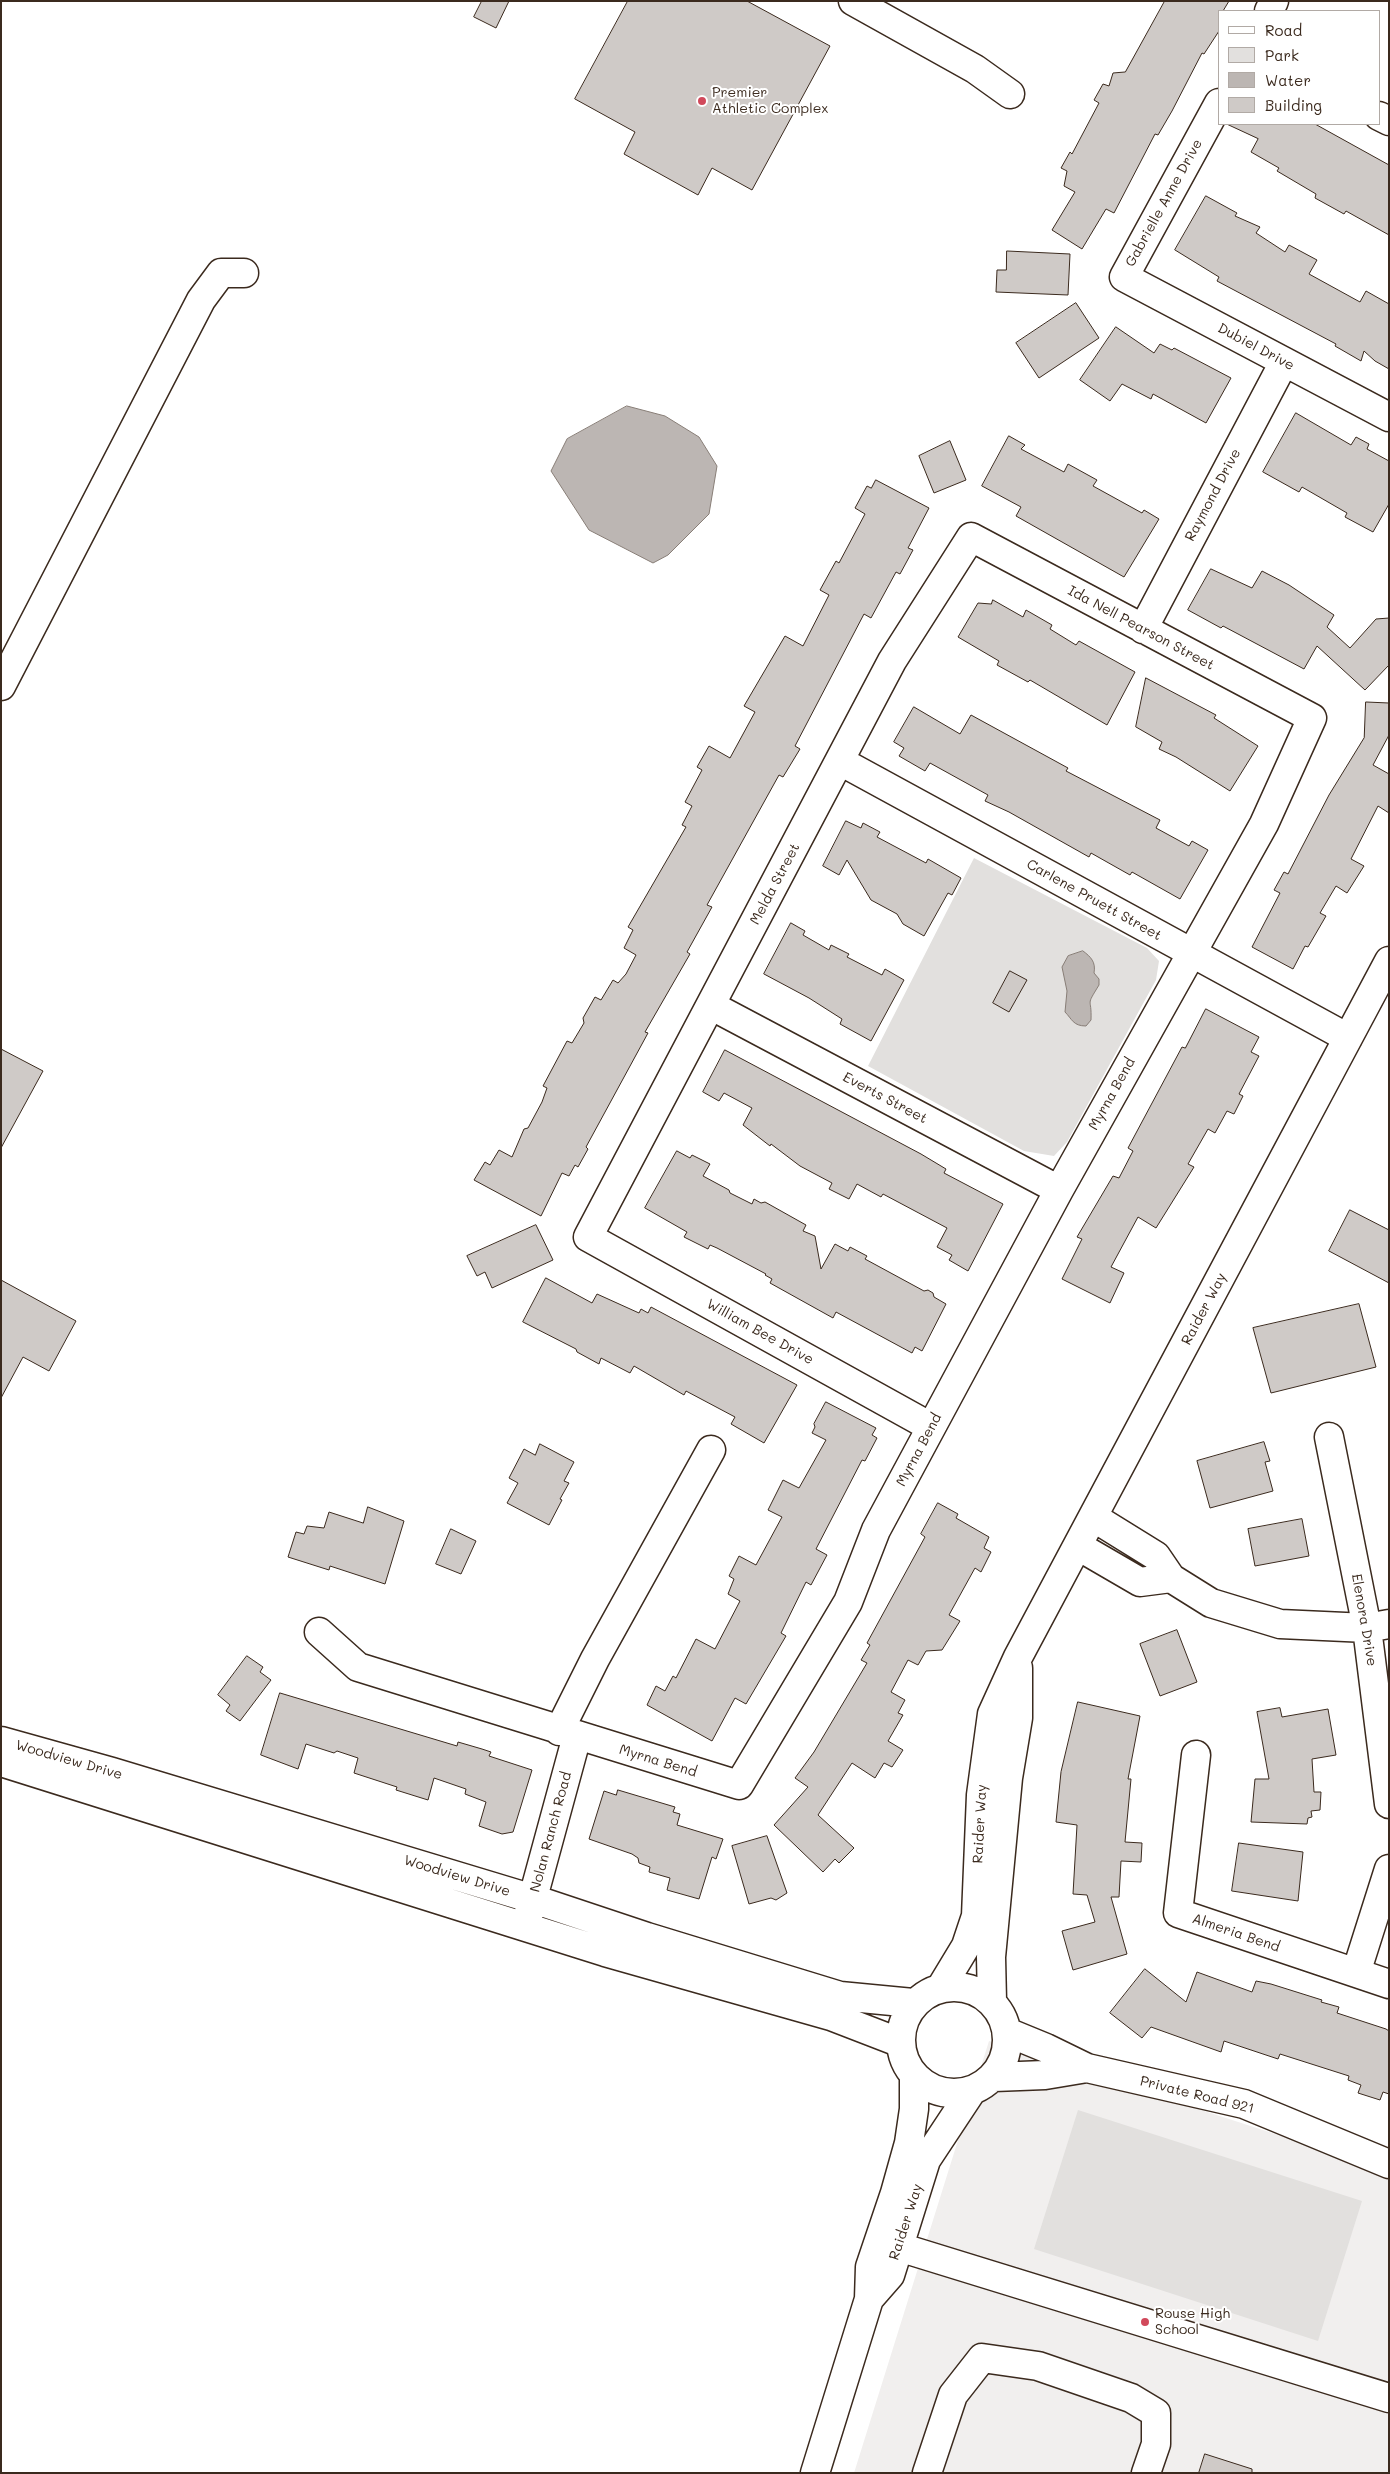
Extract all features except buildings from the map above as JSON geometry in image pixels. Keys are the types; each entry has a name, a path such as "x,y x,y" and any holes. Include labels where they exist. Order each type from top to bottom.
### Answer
{"street":[{"path":"853,1 975,69 1010,94"},
{"name":"Gabrielle Anne Drive","path":"1124,278 1218,105"},
{"path":"1,686 201,300 221,273 244,273"},
{"name":"Dubiel Drive","path":"1124,278 1389,417"},
{"name":"Raymond Drive","path":"1143,629 1284,362"},
{"name":"Ida Nell Pearson Street","path":"971,537 1312,718"},
{"name":"Melda Street","path":"588,1237 712,1006 892,661 971,537"},
{"name":"Myrna Bend","path":"319,1632 358,1667 739,1785 848,1602 876,1530 1059,1190 1264,824 1312,718"},
{"name":"Carlene Pruett Street","path":"840,761 1348,1038"},
{"name":"Raider Way","path":"940,1989 966,1946 976,1916 981,1795 992,1714 1018,1657 1389,961"},
{"name":"Everts Street","path":"712,1006 1059,1190"},
{"name":"William Bee Drive","path":"588,1237 931,1427"},
{"name":"Elenora Drive","path":"1329,1437 1378,1626 1389,1804"},
{"name":"Nolan Ranch Road","path":"525,1927 533,1899 568,1733 595,1659 711,1450"},
{"path":"1093,1517 1156,1556 1171,1578 1211,1603 1280,1624 1378,1626"},
{"path":"1078,1546 1140,1582 1171,1578"},
{"name":"Raider Way","path":"992,2002 991,1957 1008,1778 1018,1718 1018,1657"},
{"name":"Woodview Drive","path":"1,1741 108,1783 525,1927 605,1952 831,2016 901,2043"},
{"name":"Almeria Bend","path":"1196,1755 1178,1913 1389,1984"},
{"name":"Woodview Drive","path":"1,1762 108,1783 533,1899 647,1937 840,1996 914,2003"},
{"path":"1356,1973 1389,1869"},
{"path":"958,1987 976,1991 992,2002 1002,2016 1007,2032 1007,2049 1002,2065 994,2077 970,2092 944,2092 928,2087 914,2076 905,2061 901,2043 903,2025 914,2003 940,1989 958,1987"},
{"name":"Private Road 921","path":"1007,2032 1046,2048 1086,2068 1244,2104 1389,2164"},
{"name":"Private Road 921","path":"994,2077 1045,2075 1086,2068"},
{"name":"Raider Way","path":"815,2473 869,2299 870,2266 895,2193 909,2143 914,2109 914,2076"},
{"name":"Raider Way","path":"869,2299 890,2275 926,2160 970,2092"},
{"path":"898,2247 1389,2398"},
{"path":"927,2473 953,2395 982,2358 1038,2366 1131,2398 1156,2413 1156,2444 1146,2473"}],"shaded area":[{"name":"Rouse High School","path":"989,2041 1389,2171 1389,2473 854,2473"}],"green space":[{"path":"974,858 1147,948 1159,961 1156,980 1067,1142 1054,1156 1024,1151 868,1066"},
{"path":"1078,2110 1362,2201 1318,2341 1034,2249"}],"water":[{"path":"627,406 665,416 699,437 717,466 709,514 668,555 653,563 589,530 551,471 567,439"},
{"path":"1083,951 1092,960 1094,973 1099,979 1099,985 1090,1002 1091,1020 1086,1026 1075,1023 1065,1012 1067,991 1062,967 1068,956"}],"place":[{"name":"Premier Athletic Complex","path":"702,101"},
{"name":"Rouse High School","path":"1145,2322"}]}
